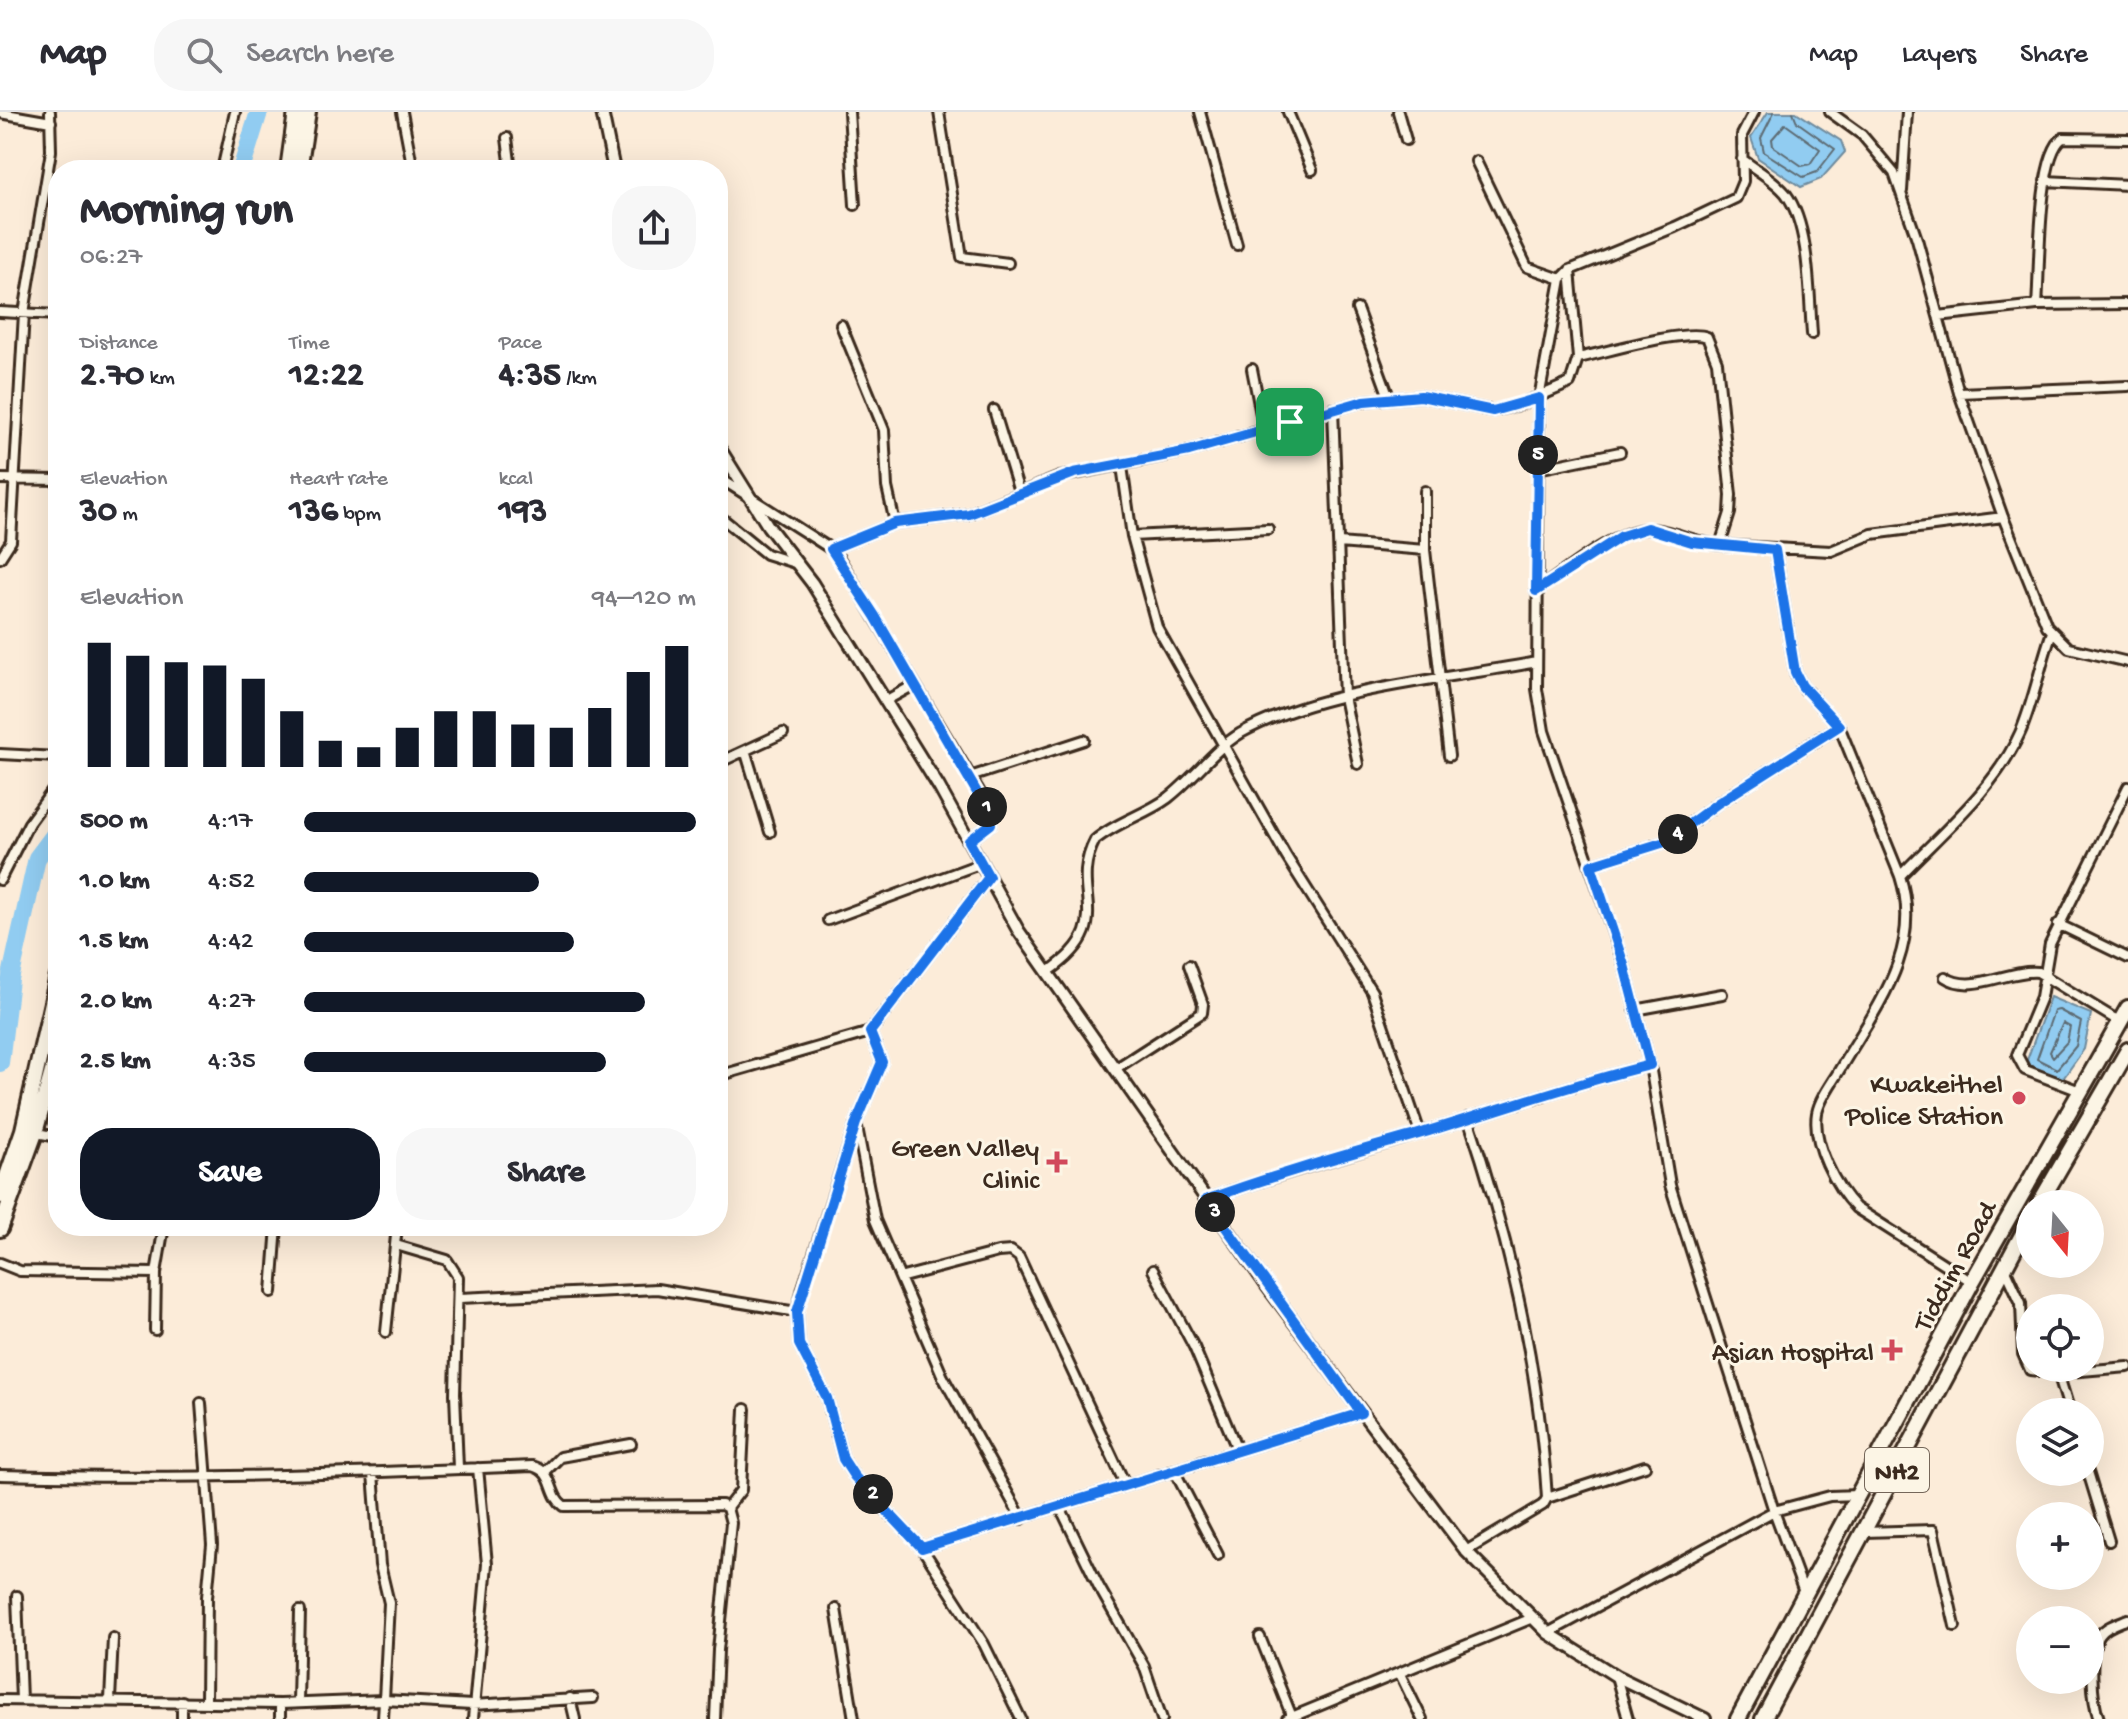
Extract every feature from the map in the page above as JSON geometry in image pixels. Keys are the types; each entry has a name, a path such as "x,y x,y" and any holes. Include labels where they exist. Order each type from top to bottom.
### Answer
{"highway":[{"path":"289,160 296,112"},
{"path":"301,160 308,112"},
{"name":"Tiddim Road","path":"1738,1719 1861,1495 1972,1282 2124,1015"},
{"path":"0,1196 29,1131 48,1029"},
{"name":"Tiddim Road","path":"2047,1190 2128,1050"},
{"path":"0,1229 48,1078"},
{"name":"Tiddim Road","path":"1763,1719 2016,1247"}],"street":[{"path":"50,112 50,160"},
{"path":"224,160 235,112"},
{"path":"402,112 411,160"},
{"path":"602,112 612,160"},
{"path":"849,112 855,205"},
{"path":"939,112 962,257 1008,263"},
{"path":"1200,112 1237,245"},
{"path":"1288,112 1312,170"},
{"path":"1398,112 1406,140"},
{"path":"1754,112 1742,135 1742,187 1730,202 1570,270 1561,279 1539,398 1537,662 1544,731 1591,865 1635,1010 1650,1065 1670,1185 1774,1511 1806,1597"},
{"path":"1830,112 1862,135 1894,173 1959,393 2038,610 2052,632 2069,648 2128,662"},
{"path":"1844,112 1846,124"},
{"path":"1902,196 1907,112"},
{"path":"0,113 51,122"},
{"path":"507,138 510,160"},
{"path":"2037,305 2045,181 2054,147 2063,138 2128,139"},
{"path":"1742,159 1785,193 1794,211 1805,255 1812,334"},
{"path":"1476,161 1525,263 1538,274 1561,279"},
{"path":"0,558 11,541 24,313 48,169"},
{"path":"2045,181 2128,185"},
{"path":"831,549 895,523 969,514 1060,477 1122,466 1389,397 1421,396 1493,411 1539,398 1572,382 1578,358 1570,270"},
{"path":"1938,316 2037,305 2128,304"},
{"path":"1357,309 1389,397"},
{"path":"0,312 48,314"},
{"path":"841,325 884,430 887,487 895,523"},
{"path":"1578,358 1697,334 1711,341 1717,362 1731,495 1730,513 1720,545"},
{"path":"1252,369 1264,430"},
{"path":"1959,393 2128,386"},
{"path":"1333,409 1344,697 1358,764"},
{"path":"994,410 1019,492"},
{"path":"1538,469 1620,452"},
{"path":"728,463 888,699 972,840 1018,930 1206,1200 1466,1551 1530,1619 1548,1633 1616,1676 1705,1719"},
{"path":"1122,466 1132,536 1157,627 1286,856 1372,992 1420,1133"},
{"path":"0,479 48,480"},
{"path":"728,483 831,549 875,616 990,815 991,824 972,840"},
{"path":"1425,491 1425,550 1449,756"},
{"path":"1536,591 1610,543 1638,530 1657,529 1692,542 1720,545 1836,551 1872,534 2003,517"},
{"path":"728,523 766,554 799,564"},
{"path":"1132,536 1268,529"},
{"path":"1339,543 1425,550"},
{"path":"1775,550 1795,672 1802,686 1839,726 1900,876 1905,901 1904,944 1874,1017 1820,1104 1819,1135 1842,1191 1856,1208 1972,1282"},
{"path":"1900,876 1963,811 2010,752 2027,716 2052,632"},
{"path":"1048,972 1077,949 1087,933 1090,912 1087,864 1095,840 1170,796 1223,745 1267,720 1344,697 1537,662"},
{"path":"888,699 914,685"},
{"path":"1591,865 1665,842 1718,803 1839,726"},
{"path":"728,759 783,733"},
{"path":"970,777 1084,740"},
{"path":"746,753 770,832"},
{"path":"0,754 48,756"},
{"path":"2080,1091 2025,1070 2017,1060 2041,997 2058,924 2128,787"},
{"path":"0,880 29,823 48,797"},
{"path":"828,920 982,863"},
{"path":"728,1073 870,1032 989,877"},
{"path":"2058,924 2128,958"},
{"path":"1115,1069 1202,1013 1203,1004 1189,965"},
{"path":"1945,977 1964,984 2023,971 2044,974 2124,1015"},
{"path":"1635,1010 1722,994"},
{"path":"870,1032 882,1062 856,1123 797,1312 799,1344 827,1398 843,1459 854,1476 922,1548 984,1644 1021,1719"},
{"path":"1206,1200 1309,1164 1420,1133 1560,1087 1650,1065"},
{"path":"1466,1551 1543,1505 1547,1498 1523,1306 1492,1190 1468,1118"},
{"path":"856,1123 869,1201 943,1377 1022,1519"},
{"path":"29,1131 48,1135"},
{"path":"155,1330 156,1273 162,1236"},
{"path":"272,1292 276,1236"},
{"path":"386,1332 396,1236"},
{"path":"396,1245 447,1260 455,1267 460,1298 455,1383 458,1468"},
{"path":"903,1277 998,1252 1011,1251 1019,1257 1125,1484"},
{"path":"0,1263 20,1271 156,1273"},
{"path":"2005,1268 2017,1294"},
{"path":"1153,1270 1194,1347 1237,1449"},
{"path":"460,1298 657,1289 797,1312"},
{"path":"2104,1369 2128,1367"},
{"path":"201,1403 212,1545 207,1597 206,1701"},
{"path":"727,1508 741,1490 745,1409"},
{"path":"922,1548 1361,1413"},
{"path":"546,1471 560,1457 631,1444"},
{"path":"0,1475 89,1478 373,1473 532,1466 546,1471 558,1502 564,1506 714,1504 727,1508"},
{"path":"1547,1498 1645,1466"},
{"path":"473,1719 487,1564 478,1468"},
{"path":"1174,1470 1218,1555"},
{"path":"373,1473 380,1565 389,1603 383,1719"},
{"path":"2092,1486 2109,1541"},
{"path":"1548,1633 1774,1511 1830,1496 1861,1495"},
{"path":"1060,1507 1099,1587 1144,1666 1162,1719"},
{"path":"715,1719 718,1650 731,1523 727,1508"},
{"path":"1864,1532 1925,1529 1934,1532 1955,1626"},
{"path":"17,1596 21,1700"},
{"path":"836,1609 854,1719"},
{"path":"298,1702 300,1611"},
{"path":"1260,1637 1290,1718 1530,1619"},
{"path":"2099,1719 2093,1693 2096,1642 2106,1629 2128,1619"},
{"path":"110,1700 113,1638"},
{"path":"1400,1674 1422,1719"},
{"path":"1616,1676 1628,1719"},
{"path":"570,1698 575,1719"},
{"path":"0,1700 280,1704 384,1700 472,1705 593,1698"},
{"path":"182,1701 182,1719"},
{"path":"280,1704 280,1719"}],"water":[{"path":"1768,112 1796,112 1841,141 1845,152 1821,179 1801,187 1758,158 1751,138"},
{"path":"2050,997 2091,1014 2084,1049 2062,1080 2030,1068 2027,1060"}],"waterway":[{"path":"244,160 259,112"},
{"path":"0,1063 10,980 37,858 48,843"}],"place":[{"name":"Kwakeithel Police Station","path":"2019,1098"},
{"name":"Green Valley Clinic","path":"1057,1162"},
{"name":"Asian Hospital","path":"1892,1350"}],"route":[{"path":"1421,396 1462,407 1493,411 1539,398 1536,591 1622,536 1647,528 1702,544 1775,550 1795,672 1802,686 1839,726 1718,803 1665,842 1591,865 1624,965 1650,1065 1560,1087 1420,1133 1276,1174 1206,1200 1361,1413 922,1548 847,1467 827,1398 799,1344 797,1312 856,1123 882,1062 880,1050 870,1032 989,877 969,841 991,824 981,794 875,616 831,549 895,523 969,514 1074,473 1189,451 1290,422 1389,397 1421,396"}]}
